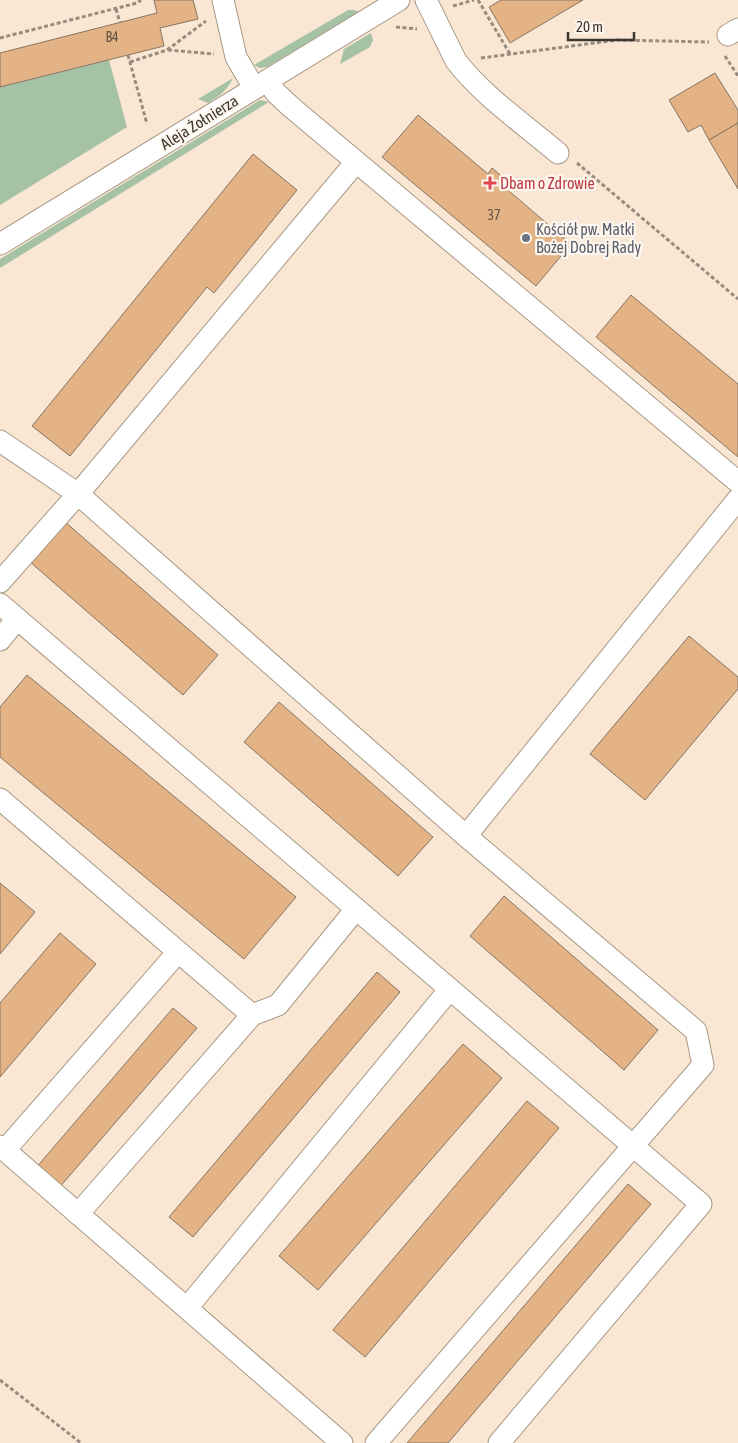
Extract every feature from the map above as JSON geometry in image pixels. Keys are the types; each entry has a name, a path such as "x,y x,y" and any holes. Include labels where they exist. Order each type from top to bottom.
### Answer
{"street":[{"path":"223,0 236,57 261,84 275,92 738,482"},
{"name":"Aleja Żołnierza","path":"0,244 399,0"},
{"path":"426,0 456,61 481,89 568,158"},
{"path":"0,582 78,494 356,162"},
{"path":"0,442 78,494 466,836 696,1031 703,1065 376,1443"},
{"path":"466,836 738,499"},
{"path":"0,604 701,1204 499,1443"},
{"path":"0,640 17,618"},
{"path":"0,799 252,1015"},
{"path":"78,1214 252,1015 278,1005 356,909"},
{"path":"178,952 2,1148 342,1443"},
{"path":"187,1308 450,989"}],"path":[{"path":"0,38 116,9 141,0"},
{"path":"478,0 510,54"},
{"path":"116,9 120,23"},
{"path":"130,62 167,50 209,19"},
{"path":"456,61 617,40 726,39 738,75"},
{"path":"167,50 216,54"},
{"path":"128,55 147,124"},
{"path":"568,158 738,299"},
{"path":"0,1380 81,1443"}],"green space":[{"path":"348,10 359,12 267,67 260,68 254,65"},
{"path":"371,33 373,40 370,47 340,64 344,49"},
{"path":"109,60 127,127 0,205 0,87"},
{"path":"233,78 225,90 208,103 198,99"},
{"path":"260,100 269,102 0,268 0,259"}],"building":[{"path":"154,0 193,0 198,19 160,28 164,46 0,87 0,53 157,13"},
{"path":"501,0 583,0 510,43 489,7"},
{"path":"715,73 738,110 738,123 709,140 701,125 688,132 669,100"},
{"path":"418,115 488,174 492,168 506,180 502,185 571,244 536,286 382,157"},
{"path":"738,123 738,189 709,140"},
{"path":"253,154 297,190 214,293 207,287 70,456 32,426"},
{"path":"631,295 738,384 738,457 596,337"},
{"path":"64,521 218,655 183,695 29,561"},
{"path":"689,636 738,677 738,689 645,800 590,754"},
{"path":"27,675 296,897 244,959 0,757 0,707"},
{"path":"279,702 433,837 398,876 244,742"},
{"path":"0,883 35,912 0,954"},
{"path":"504,896 658,1030 624,1070 470,936"},
{"path":"60,933 96,964 0,1077 0,1003"},
{"path":"377,972 400,992 193,1237 169,1217"},
{"path":"173,1008 197,1028 58,1189 35,1169"},
{"path":"463,1044 502,1078 318,1290 279,1256"},
{"path":"527,1101 559,1128 365,1357 333,1330"},
{"path":"628,1184 651,1204 448,1443 407,1443"}],"place":[{"name":"Dbam o Zdrowie","path":"490,183"},
{"name":"Kościół pw. Matki Bożej Dobrej Rady","path":"526,238"}]}
